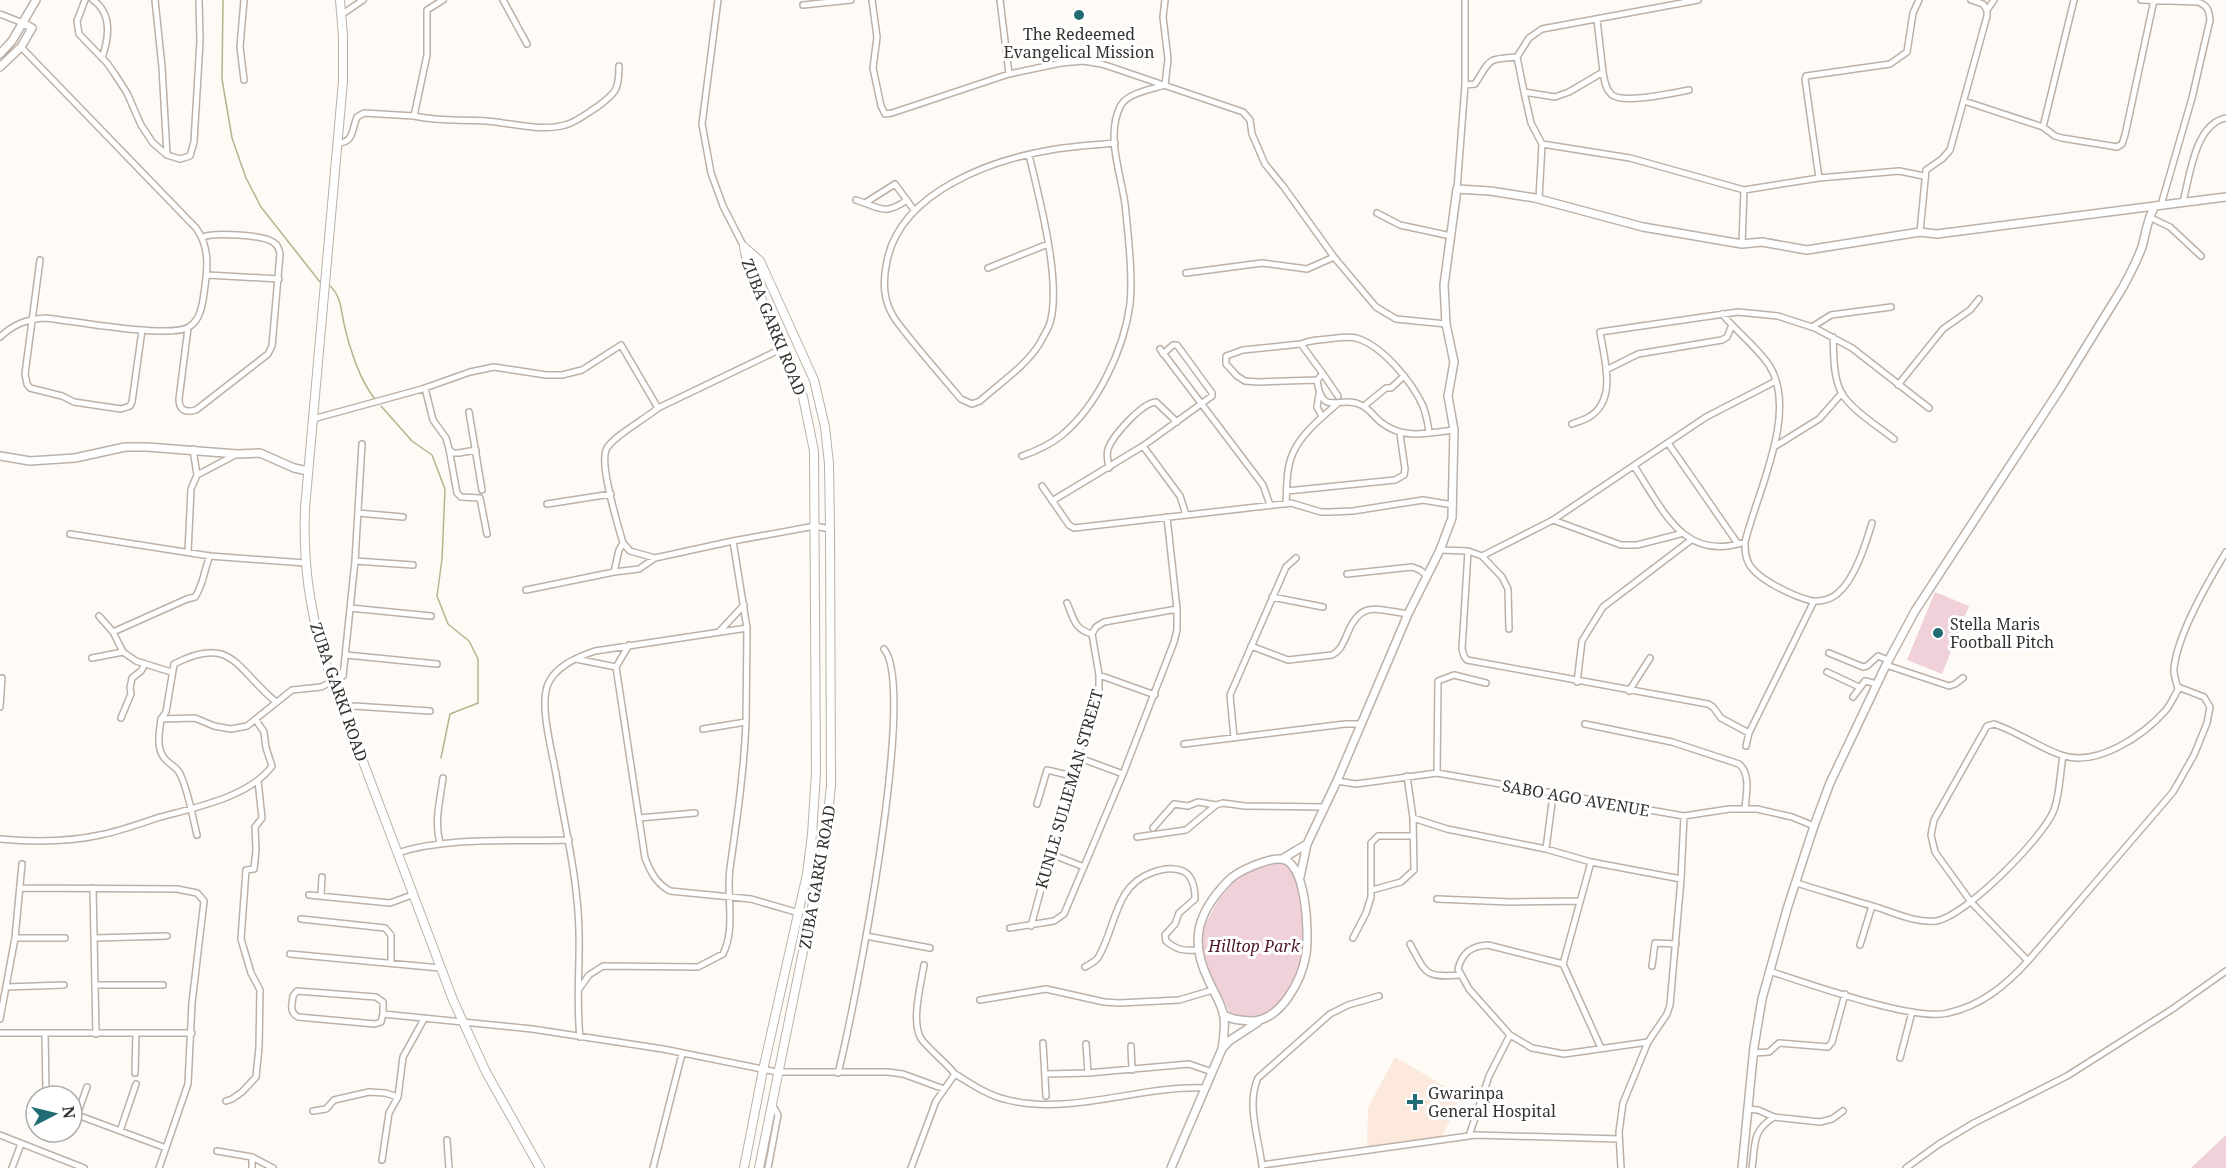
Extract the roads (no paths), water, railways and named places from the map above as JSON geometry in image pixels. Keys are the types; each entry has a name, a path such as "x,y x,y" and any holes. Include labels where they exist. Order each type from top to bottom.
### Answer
{"main road":[{"name":"ZUBA GARKI ROAD","path":"340,0 343,62 338,143 304,520 305,563 311,610 333,683 440,968 486,1072 540,1168"},
{"name":"ZUBA GARKI ROAD","path":"744,247 748,267 803,397 814,451 816,773 812,835 799,913 763,1070 744,1168"},
{"name":"ZUBA GARKI ROAD","path":"744,247 760,261 814,380 825,428 829,464 831,785 829,816 803,958 777,1072 759,1168"}],"street":[{"path":"0,54 12,41 36,0"},
{"path":"85,0 77,21 79,34 102,58 127,93 148,137 167,155 175,159 185,159 190,156 194,142 200,41 199,0"},
{"path":"93,0 103,11 107,20 107,42 102,58"},
{"path":"155,0 162,67 167,155"},
{"path":"243,80 240,47 244,0"},
{"path":"341,15 363,0"},
{"path":"414,116 427,55 427,10 443,0"},
{"path":"503,0 527,44"},
{"path":"718,0 702,124 711,174 723,206 744,247"},
{"path":"803,5 851,0"},
{"path":"872,0 877,37 873,68 881,106 885,114 1009,75 1061,63 1083,61 1102,64 1243,112 1251,120 1252,134 1265,164 1334,257 1376,307 1396,319 1446,324"},
{"path":"1000,0 1009,75"},
{"path":"1165,0 1163,17 1168,59 1165,85"},
{"path":"1223,1014 1227,1018 1248,1021 1269,1018 1291,993 1303,967 1306,952 1307,930 1300,877 1307,844 1337,781 1408,614 1440,550 1452,518 1454,430 1448,396 1454,362 1446,324 1444,285 1457,189 1465,85 1465,0"},
{"path":"1539,199 1542,144 1531,123 1517,57 1529,38 1542,29 1698,0"},
{"path":"1819,178 1806,76 1890,64 1901,58 1907,52 1913,13 1919,0"},
{"path":"1920,232 1924,176 1926,170 1950,150 1987,16 1987,10 1983,4 1971,0"},
{"path":"1987,10 1994,0"},
{"path":"2043,127 2074,0"},
{"path":"1742,1168 1753,1053 1762,999 1796,883 1830,783 1887,663 1915,611 2119,294 2142,248 2149,217 2158,205 2192,98 2210,20 2209,10 2198,2 2141,0"},
{"path":"1964,101 2043,127 2055,136 2117,147 2122,144 2134,100 2154,0"},
{"path":"0,14 32,28 21,47 0,68"},
{"path":"1597,20 1605,85 1610,94 1624,100 1689,90"},
{"path":"0,337 15,325 32,319 46,318 142,330 177,331 188,328 197,319 202,307 207,275 207,256 203,237 21,47 12,41"},
{"path":"1465,85 1475,84 1487,64 1496,58 1517,57"},
{"path":"338,143 348,140 357,117 364,113 414,116 440,121 487,121 525,126 567,125 616,91 619,84 619,66"},
{"path":"1524,92 1555,97 1569,92 1603,72"},
{"path":"1022,456 1062,435 1095,397 1115,358 1130,303 1130,267 1125,204 1115,142 1116,115 1122,103 1137,93 1165,85"},
{"path":"2183,202 2204,131 2215,120 2226,118"},
{"path":"1029,155 1048,244 1053,299 1050,323 1027,360 980,400 972,404 961,399 891,313 882,282 890,247 914,210 931,196 965,177 989,166 1029,155 1055,149 1115,142"},
{"path":"1542,144 1630,158 1744,190 1819,178 1899,171 1924,176"},
{"path":"865,203 895,184 914,210"},
{"path":"1457,189 1490,190 1539,199 1643,227 1742,244 1762,242 1807,250 1920,232 1937,234 2226,197"},
{"path":"1742,244 1744,190"},
{"path":"856,200 885,210 893,209 907,200"},
{"path":"1377,213 1401,225 1451,236"},
{"path":"2149,217 2170,227 2202,256"},
{"path":"188,328 179,406 190,412 196,410 268,354 272,346 279,279 278,246 264,238 215,234 203,237"},
{"path":"988,268 1048,244"},
{"path":"1186,273 1262,263 1307,269 1334,257"},
{"path":"40,260 25,374 30,388 62,396 74,402 121,409 130,406 142,330"},
{"path":"207,275 279,279"},
{"path":"1898,385 1943,329 1970,310 1979,299"},
{"path":"1812,327 1831,315 1890,307"},
{"path":"1572,424 1592,416 1603,402 1607,389 1600,332 1722,314 1758,313 1812,327 1852,348 1929,408"},
{"path":"1722,314 1769,366 1776,381 1780,402 1780,419 1774,447 1745,542 1745,555 1750,566 1758,575 1779,587 1814,601 1831,598 1846,584 1864,547 1872,523"},
{"path":"1606,370 1638,354 1722,340 1727,337 1732,325"},
{"path":"1833,337 1836,372 1842,393 1854,407 1894,439"},
{"path":"1323,374 1317,380 1274,383 1245,381 1226,364 1226,356 1243,350 1301,344 1317,340 1355,338 1376,348 1404,376 1424,409 1429,433"},
{"path":"1301,344 1338,396"},
{"path":"313,419 425,388 470,372 494,367 546,375 562,375 582,370 621,345 658,408"},
{"path":"1052,501 1143,446 1177,422 1202,403 1212,396 1177,345 1161,352 1202,403 1263,485 1270,505"},
{"path":"655,558 630,551 623,543 604,472 605,450 658,408 781,349"},
{"path":"1364,406 1386,387 1392,388 1404,376"},
{"path":"1317,380 1319,394 1317,407 1322,417"},
{"path":"1482,556 1553,520 1706,417 1776,381"},
{"path":"425,388 433,420 446,438 457,493 461,497 480,498 487,534"},
{"path":"1774,447 1819,419 1842,393"},
{"path":"1319,394 1330,404 1354,402 1364,406 1383,424 1400,434 1454,430"},
{"path":"1109,468 1107,458 1109,447 1143,406 1156,402 1177,422"},
{"path":"1287,504 1292,454 1322,417 1337,404"},
{"path":"469,412 482,490"},
{"path":"1287,491 1395,480 1404,475 1405,469 1400,434"},
{"path":"1668,443 1738,544"},
{"path":"161,719 195,718 214,726 231,729 247,726 292,690 313,689 333,683 343,676 355,561 362,444"},
{"path":"1143,446 1180,496 1186,515"},
{"path":"0,456 30,461 75,458 125,447 193,449 237,454 260,453 294,468 308,471"},
{"path":"188,552 190,489 196,475 193,449"},
{"path":"449,449 453,453 476,450"},
{"path":"196,475 237,454"},
{"path":"1634,466 1680,534 1716,548 1745,542"},
{"path":"1042,486 1069,525 1074,528 1270,505 1300,505 1321,512 1330,512 1353,511 1423,500 1454,505"},
{"path":"547,504 611,494"},
{"path":"358,513 403,517"},
{"path":"1010,928 1054,921 1064,914 1155,695 1177,630 1177,609 1167,517"},
{"path":"1553,520 1621,545 1636,545 1680,534"},
{"path":"526,590 639,568 655,558 733,541 815,526 830,529"},
{"path":"70,534 210,556 305,563"},
{"path":"1577,682 1582,641 1604,607 1691,540"},
{"path":"578,991 589,975 603,966 698,967 716,959 726,949 730,897 729,870 734,846 746,722 747,628 733,541"},
{"path":"614,572 623,543"},
{"path":"1440,550 1468,551 1482,556 1506,583 1509,629"},
{"path":"1468,551 1464,656 1467,660 1577,682 1708,704 1721,718 1749,733"},
{"path":"1770,971 1912,1012 1947,1014 1985,999 2003,986 2028,961 2173,792 2194,754 2207,723 2210,707 2204,697 2178,687 2174,668 2179,649 2208,582 2226,552"},
{"path":"113,632 195,597 201,587 204,570 210,556"},
{"path":"1234,738 1230,695 1286,567 1296,558"},
{"path":"355,561 413,565"},
{"path":"1347,574 1412,567 1427,576"},
{"path":"1272,597 1323,607"},
{"path":"1746,747 1749,733 1814,601"},
{"path":"1067,603 1077,627 1083,632 1092,634 1096,627 1104,622 1177,609"},
{"path":"719,632 744,605"},
{"path":"350,608 431,616"},
{"path":"1251,646 1288,660 1332,656 1342,646 1358,614 1379,610 1408,614"},
{"path":"99,616 113,632 123,652 136,661 171,672"},
{"path":"580,1036 579,930 569,840 548,722 546,696 548,685 554,676 574,659 595,651 747,628"},
{"name":"KUNLE SULIEMAN STREET","path":"1031,926 1077,757 1099,694 1099,675 1092,634"},
{"path":"628,645 616,667 645,858 652,876 670,891 751,899 799,913"},
{"path":"838,1073 880,855 894,735 890,658 884,649"},
{"path":"92,658 123,652"},
{"path":"198,834 177,768 166,761 160,751 158,737 161,719 166,712 174,664 203,652 218,653 234,660 276,702"},
{"path":"1829,653 1863,667 1878,656 1887,663 1949,686 1962,678"},
{"path":"346,655 436,664"},
{"path":"1629,691 1650,658"},
{"path":"574,659 616,667"},
{"path":"121,718 131,694 132,678 141,671 145,664"},
{"path":"1827,672 1858,687"},
{"path":"1099,675 1155,695"},
{"path":"1437,774 1438,681 1454,675 1486,683"},
{"path":"0,707 2,678"},
{"path":"1853,697 1858,687 1865,681 1877,684"},
{"path":"2028,961 1971,902 1935,852 1931,835 1934,820 1987,726 1994,724 2005,728 2063,756 2092,756 2110,752 2149,726 2167,709 2178,687"},
{"path":"344,710 354,706 430,711"},
{"path":"0,839 41,841 100,835 214,802 258,781 272,766 264,732 256,720"},
{"path":"703,729 746,722"},
{"path":"1184,744 1345,723 1362,724"},
{"path":"1585,724 1672,742 1739,765 1745,769 1747,774 1745,808"},
{"path":"1796,883 1914,919 1937,921 1958,912 2036,840 2045,828 2054,810 2063,756"},
{"path":"1077,757 1123,774"},
{"path":"1037,804 1047,770 1072,776"},
{"name":"SABO AGO AVENUE","path":"1337,781 1356,784 1437,774 1684,816 1745,808 1757,809 1792,817 1814,826"},
{"path":"1372,890 1401,882 1414,870 1413,818 1407,776"},
{"path":"441,844 436,823 443,778"},
{"path":"226,1101 242,1092 256,1077 259,1047 260,990 250,973 240,939 246,870 254,869 255,827 262,818 258,781"},
{"path":"1546,849 1553,795"},
{"path":"1153,828 1174,804 1188,806 1198,802 1216,805"},
{"path":"1137,837 1186,830 1216,805 1223,803 1245,806 1324,807"},
{"path":"639,818 695,813"},
{"path":"1621,1168 1619,1139 1623,1103 1648,1042 1667,1014 1670,1005 1684,816"},
{"path":"1413,818 1447,829 1546,849 1591,862 1681,879"},
{"path":"1353,938 1366,913 1372,890 1371,843 1378,836 1413,836"},
{"path":"397,853 441,844 569,840"},
{"path":"1222,1049 1223,1014 1197,950 1197,934 1201,919 1222,886 1231,877 1269,861 1282,859 1307,844"},
{"path":"1051,854 1084,867"},
{"path":"1282,859 1294,866 1300,877"},
{"path":"1591,862 1563,964 1601,1048"},
{"path":"0,1019 15,938 22,864"},
{"path":"1085,967 1098,958 1122,898 1132,884 1158,870 1173,868 1185,872 1191,879 1195,889 1195,899 1179,913 1175,924 1165,935 1166,941 1174,947 1183,951 1197,950"},
{"path":"321,896 322,877"},
{"path":"21,888 177,889 197,893 202,897 204,907 192,1003 188,1084 159,1168"},
{"path":"93,888 96,1034"},
{"path":"309,895 390,903 412,895"},
{"path":"1437,899 1521,902 1579,901"},
{"path":"1860,945 1872,906"},
{"path":"301,919 389,930 393,943 391,963"},
{"path":"95,938 167,936"},
{"path":"866,936 930,948"},
{"path":"15,938 65,938"},
{"path":"1652,966 1655,943 1676,944"},
{"path":"1410,944 1423,967 1430,974 1439,977 1459,975"},
{"path":"1563,964 1488,945 1477,945 1468,950 1460,960 1458,969 1459,975 1510,1035 1532,1048 1551,1053 1574,1053 1648,1042"},
{"path":"290,954 440,968"},
{"path":"924,965 916,1014 920,1038 944,1060 955,1074 1003,1099 1032,1104 1064,1104 1205,1088"},
{"path":"1906,1168 1939,1144 1974,1123 2067,1076 2171,1010 2226,970"},
{"path":"6,987 64,985"},
{"path":"95,985 163,985"},
{"path":"980,1000 1046,989 1104,1002 1179,1000 1213,990"},
{"path":"297,991 302,991 376,998 383,1002 383,1014 381,1022 375,1024 298,1017 292,1012 293,996 297,991"},
{"path":"1753,1053 1769,1052 1779,1043 1828,1047 1832,1042 1845,994"},
{"path":"1379,996 1348,1005 1330,1014 1258,1078 1253,1089 1262,1166 1469,1136 1619,1139"},
{"path":"1900,1058 1912,1012"},
{"path":"383,1014 580,1036 735,1062 777,1072 903,1074 944,1089"},
{"path":"381,1160 389,1113 398,1097 403,1057 424,1019"},
{"path":"1170,1168 1222,1049 1229,1041 1262,1020"},
{"path":"0,1033 192,1033"},
{"path":"45,1033 46,1084"},
{"path":"135,1074 136,1033"},
{"path":"1469,1136 1489,1076 1510,1035"},
{"path":"1043,1043 1046,1096"},
{"path":"1086,1044 1088,1074"},
{"path":"1131,1046 1132,1070"},
{"path":"653,1168 682,1054"},
{"path":"1046,1074 1088,1074 1189,1064 1212,1072"},
{"path":"911,1168 936,1101 955,1074"},
{"path":"120,1131 136,1084"},
{"path":"84,1094 87,1087"},
{"path":"313,1111 326,1109 334,1100 369,1092 398,1097"},
{"path":"768,1168 778,1115 771,1106"},
{"path":"1747,1109 1758,1110 1774,1117 1827,1121 1843,1111"},
{"path":"84,1117 166,1148"},
{"path":"1752,1168 1757,1133 1762,1125 1774,1117"},
{"path":"0,1135 84,1168"},
{"path":"447,1140 449,1168"},
{"path":"12,1168 21,1144"},
{"path":"217,1150 252,1157 273,1168"},
{"path":"252,1157 252,1168"}],"waterway":[{"path":"223,0 222,79 232,138 246,178 261,207 320,282"},
{"path":"329,285 338,298 356,363 375,399"},
{"path":"381,406 412,441 432,455 445,489 442,559 437,596 448,624 469,641 478,659 478,703 450,714 441,758"}],"place":[{"name":"The Redeemed Evangelical Mission","path":"1079,15"},
{"name":"Stella Maris Football Pitch","path":"1938,633"},
{"name":"Gwarinpa General Hospital","path":"1415,1102"}],"park label":[{"name":"Hilltop Park","path":"1254,946"}]}
